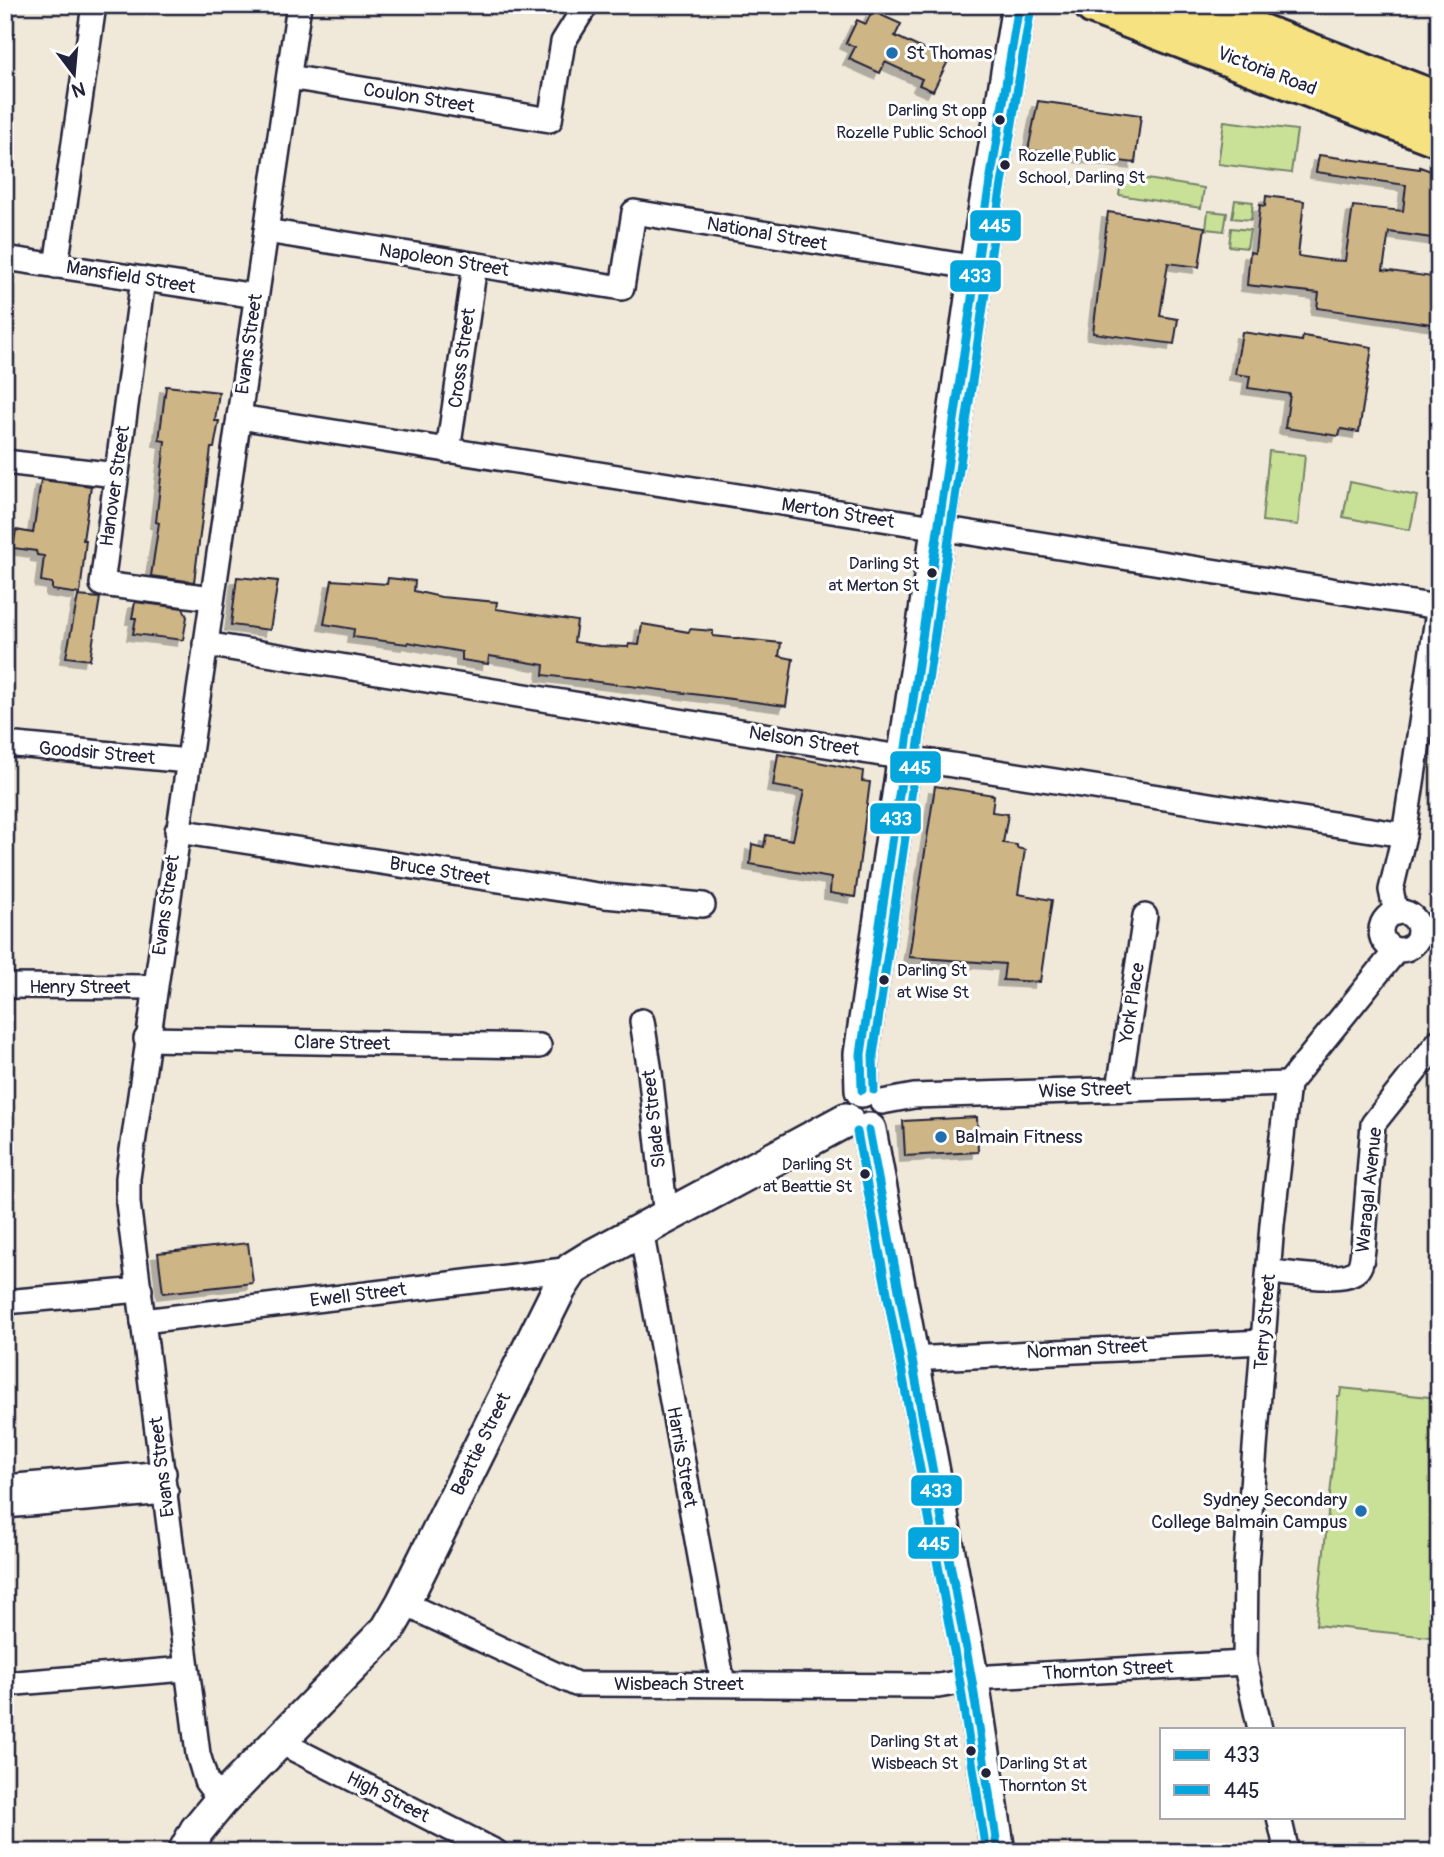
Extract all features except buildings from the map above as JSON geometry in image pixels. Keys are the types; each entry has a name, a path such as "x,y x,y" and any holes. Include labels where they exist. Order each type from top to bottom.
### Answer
{"highway":[{"name":"Victoria Road","path":"1094,5 1439,137"},
{"name":"Victoria Road","path":"1185,5 1439,102"}],"street":[{"path":"56,266 94,5"},
{"name":"Evans Street","path":"222,1801 206,1781 200,1765 128,1203 128,1178 146,1039 299,5"},
{"name":"Coulon Street","path":"289,77 550,120 563,42 586,5"},
{"path":"998,1852 972,1681 865,1110 861,1054 907,758 977,268 1019,5"},
{"name":"National Street","path":"622,288 635,212 977,268"},
{"name":"Napoleon Street","path":"266,231 622,288"},
{"name":"Mansfield Street","path":"5,258 256,296"},
{"name":"Cross Street","path":"448,451 475,265"},
{"name":"Hanover Street","path":"143,279 102,584 212,597"},
{"name":"Merton Street","path":"239,417 1439,606"},
{"path":"5,462 116,475"},
{"path":"1395,912 1391,890 1404,835 1439,606"},
{"name":"Nelson Street","path":"205,644 907,758 1404,835"},
{"name":"Goodsir Street","path":"5,744 188,761"},
{"name":"Bruce Street","path":"177,831 605,896 703,905"},
{"path":"1395,912 1428,921 1416,942 1406,949 1393,949 1384,941 1381,930 1385,919 1395,912"},
{"name":"York Place","path":"1119,1090 1145,916"},
{"path":"1288,1084 1390,958 1393,949"},
{"name":"Henry Street","path":"5,986 154,987"},
{"name":"Slade Street","path":"642,1021 650,1072 653,1224"},
{"name":"Clare Street","path":"146,1039 539,1046"},
{"name":"Waragal Avenue","path":"1270,1272 1342,1278 1356,1271 1361,1262 1373,1124 1439,1041"},
{"name":"Wise Street","path":"865,1110 914,1096 1288,1084"},
{"name":"Terry Street","path":"1260,1728 1245,1663 1246,1566 1272,1224 1288,1084"},
{"name":"Beattie Street","path":"186,1852 197,1830 222,1801 388,1629 542,1322 572,1269 865,1110"},
{"name":"Harris Street","path":"653,1224 723,1684"},
{"name":"Ewell Street","path":"144,1321 572,1269"},
{"path":"5,1302 140,1290"},
{"name":"Norman Street","path":"911,1359 1263,1342"},
{"path":"12,1496 165,1483"},
{"name":"Wisbeach Street","path":"403,1603 576,1685 938,1686 972,1681"},
{"name":"Thornton Street","path":"972,1681 1038,1674 1245,1663"},
{"path":"5,1684 186,1669"},
{"name":"High Street","path":"280,1742 496,1852"},
{"path":"1279,1818 1287,1852"}],"green space":[{"path":"1224,121 1297,130 1291,173 1218,164"},
{"path":"1122,175 1204,188 1201,208 1119,195"},
{"path":"1235,200 1253,202 1251,220 1232,218"},
{"path":"1208,211 1227,213 1224,231 1206,229"},
{"path":"1231,228 1250,230 1247,248 1229,246"},
{"path":"1269,451 1305,455 1298,525 1262,521"},
{"path":"1350,482 1417,496 1410,530 1343,517"},
{"path":"1341,1388 1439,1398 1439,1638 1316,1625 1338,1396"}],"transit line":[{"name":"433","path":"862,1090 861,1054 981,237 1019,5"},
{"name":"445","path":"874,1090 873,1055 993,239 1031,7"},
{"name":"433","path":"869,1130 972,1681 998,1852"},
{"name":"445","path":"857,1132 960,1683 986,1852"}],"place":[{"name":"St Thomas","path":"892,53"},
{"name":"Darling St opp Rozelle Public School","path":"1000,120"},
{"name":"Rozelle Public School, Darling St","path":"1005,165"},
{"name":"Darling St at Merton St","path":"932,573"},
{"name":"Darling St at Wise St","path":"884,980"},
{"name":"Balmain Fitness","path":"941,1137"},
{"name":"Darling St at Beattie St","path":"865,1174"},
{"name":"Sydney Secondary College Balmain Campus","path":"1361,1511"},
{"name":"Darling St at Wisbeach St","path":"971,1751"},
{"name":"Darling St at Thornton St","path":"986,1773"}]}
